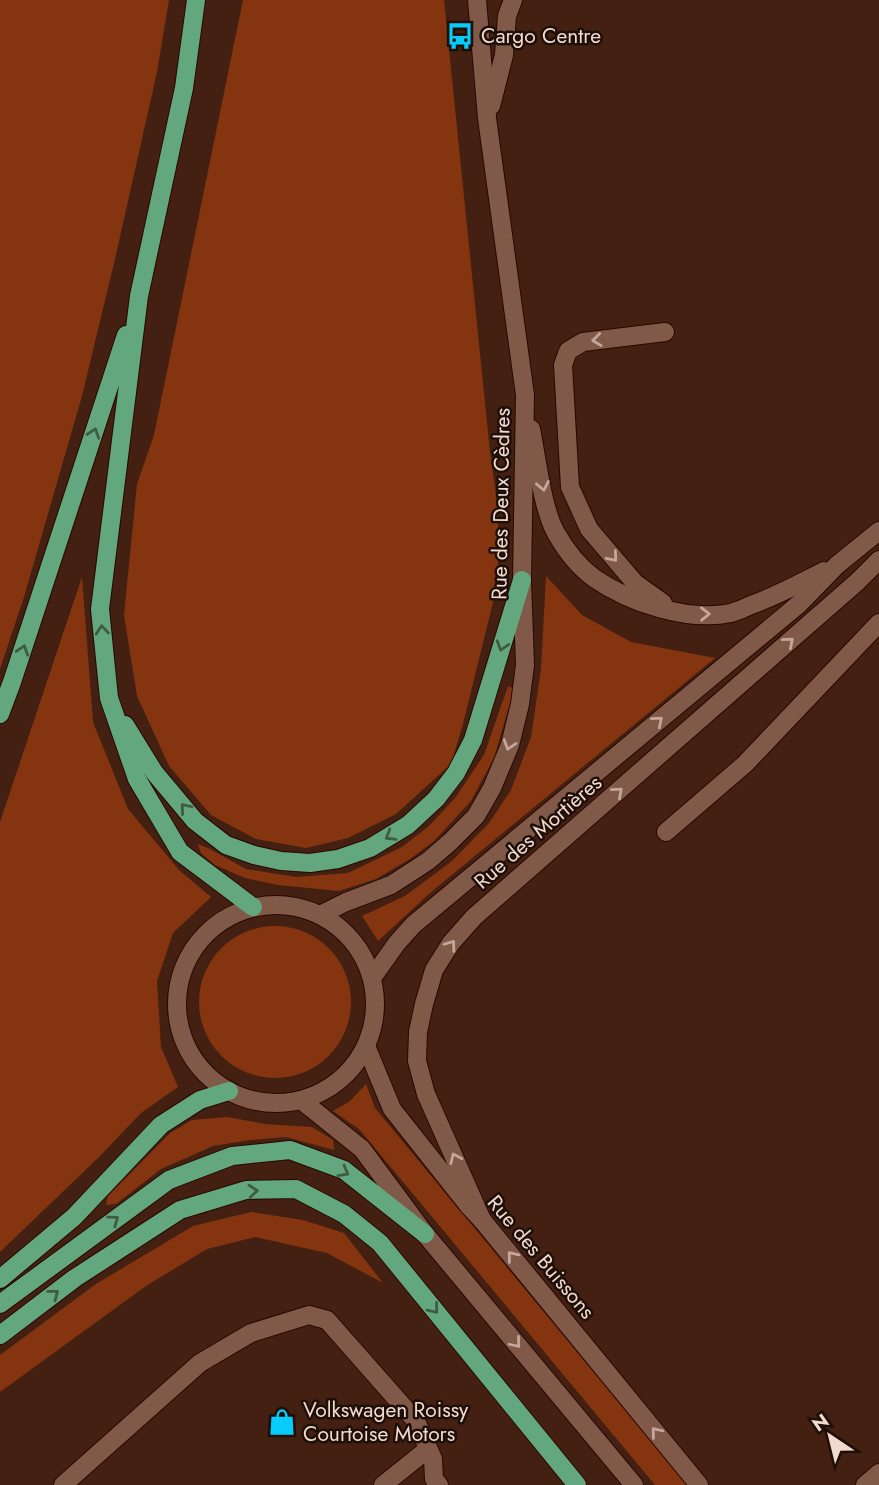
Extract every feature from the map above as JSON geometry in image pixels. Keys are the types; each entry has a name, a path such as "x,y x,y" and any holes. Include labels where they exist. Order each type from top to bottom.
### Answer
{"main road":[{"path":"196,0 184,88 139,296 100,609 109,698 137,779 180,852 253,907"},
{"path":"0,714 139,296"},
{"path":"109,698 155,772 195,821 226,845 281,861 310,863 338,859 370,848 408,825 436,799 456,773 473,740 522,580"},
{"path":"0,1279 74,1217 161,1125 200,1100 229,1091"},
{"path":"0,1304 169,1180 232,1156 290,1150 344,1170 425,1234"},
{"path":"0,1335 75,1279 180,1210 246,1190 296,1189 344,1214 380,1243 578,1485"}],"street":[{"name":"Rue des Deux Cèdres","path":"320,915 346,902 391,886 428,861 476,816 492,788 510,744 520,704 525,665 522,580 525,395 487,118 477,0"},
{"path":"487,118 505,55 508,16 513,0"},
{"path":"665,332 583,342 568,351 563,365 570,486 589,529 635,583 674,612"},
{"path":"525,395 547,507 555,531 568,551 592,577 626,596 674,612 701,615 732,613 837,565"},
{"name":"Rue des Mortières","path":"372,978 413,925 799,604 837,565 879,531"},
{"name":"Rue des Mortières","path":"482,1220 425,1094 417,1061 418,1032 434,970 451,943 474,917 858,582 879,560"},
{"path":"666,832 745,764 879,623"},
{"path":"287,905 320,915 344,931 361,952 372,978 376,1001 366,1046 350,1070 327,1088 301,1100 276,1103 252,1100 229,1091 205,1073 188,1049 178,1021 178,991 186,962 202,938 225,919 253,907 287,905"},
{"name":"Rue des Buissons","path":"366,1046 392,1109 697,1483"},
{"path":"301,1100 362,1149 425,1234 634,1485"},
{"path":"62,1485 200,1363 251,1333 309,1315 327,1320 416,1421 433,1459 434,1479 439,1485"},
{"path":"383,1485 428,1449"},
{"path":"865,1485 879,1473"},
{"path":"697,1483 717,1485"}],"shaded area":[{"path":"0,0 169,0 157,72 82,396 24,597 0,669"},
{"path":"243,0 444,0 498,509 498,582 451,764 396,814 348,838 306,848 256,839 211,815 169,766 137,696 124,615 137,484 154,435"},
{"path":"546,576 582,615 631,642 715,658 430,893 378,941 362,916 405,896 452,861 489,823 511,790 531,737 541,669"},
{"path":"82,577 93,722 128,809 179,870 211,897 173,933 157,981 161,1047 178,1087 141,1113 0,1252 0,822"},
{"path":"508,686 514,689 494,758 471,801 434,841 376,879 339,891 278,885 245,878 215,865 201,853 198,844 246,869 296,877 348,873 402,847 429,826 455,798 484,755"},
{"path":"275,926 304,932 328,949 345,973 351,1002 345,1031 328,1055 304,1072 275,1078 246,1072 222,1055 205,1031 199,1002 205,973 222,949 246,932"},
{"path":"366,1084 375,1108 687,1485 655,1485 359,1129 333,1111 350,1101"},
{"path":"227,1117 265,1124 312,1127 333,1140 334,1150 286,1137 213,1146 161,1169 116,1204 106,1205 108,1196 170,1133 192,1120"},
{"path":"251,1212 303,1220 344,1233 383,1283 327,1253 255,1237 207,1249 146,1286 0,1392 0,1355 96,1284 193,1226"}],"place":[{"name":"Cargo Centre","path":"460,36"},
{"name":"Volkswagen Roissy Courtoise Motors","path":"282,1422"}]}
